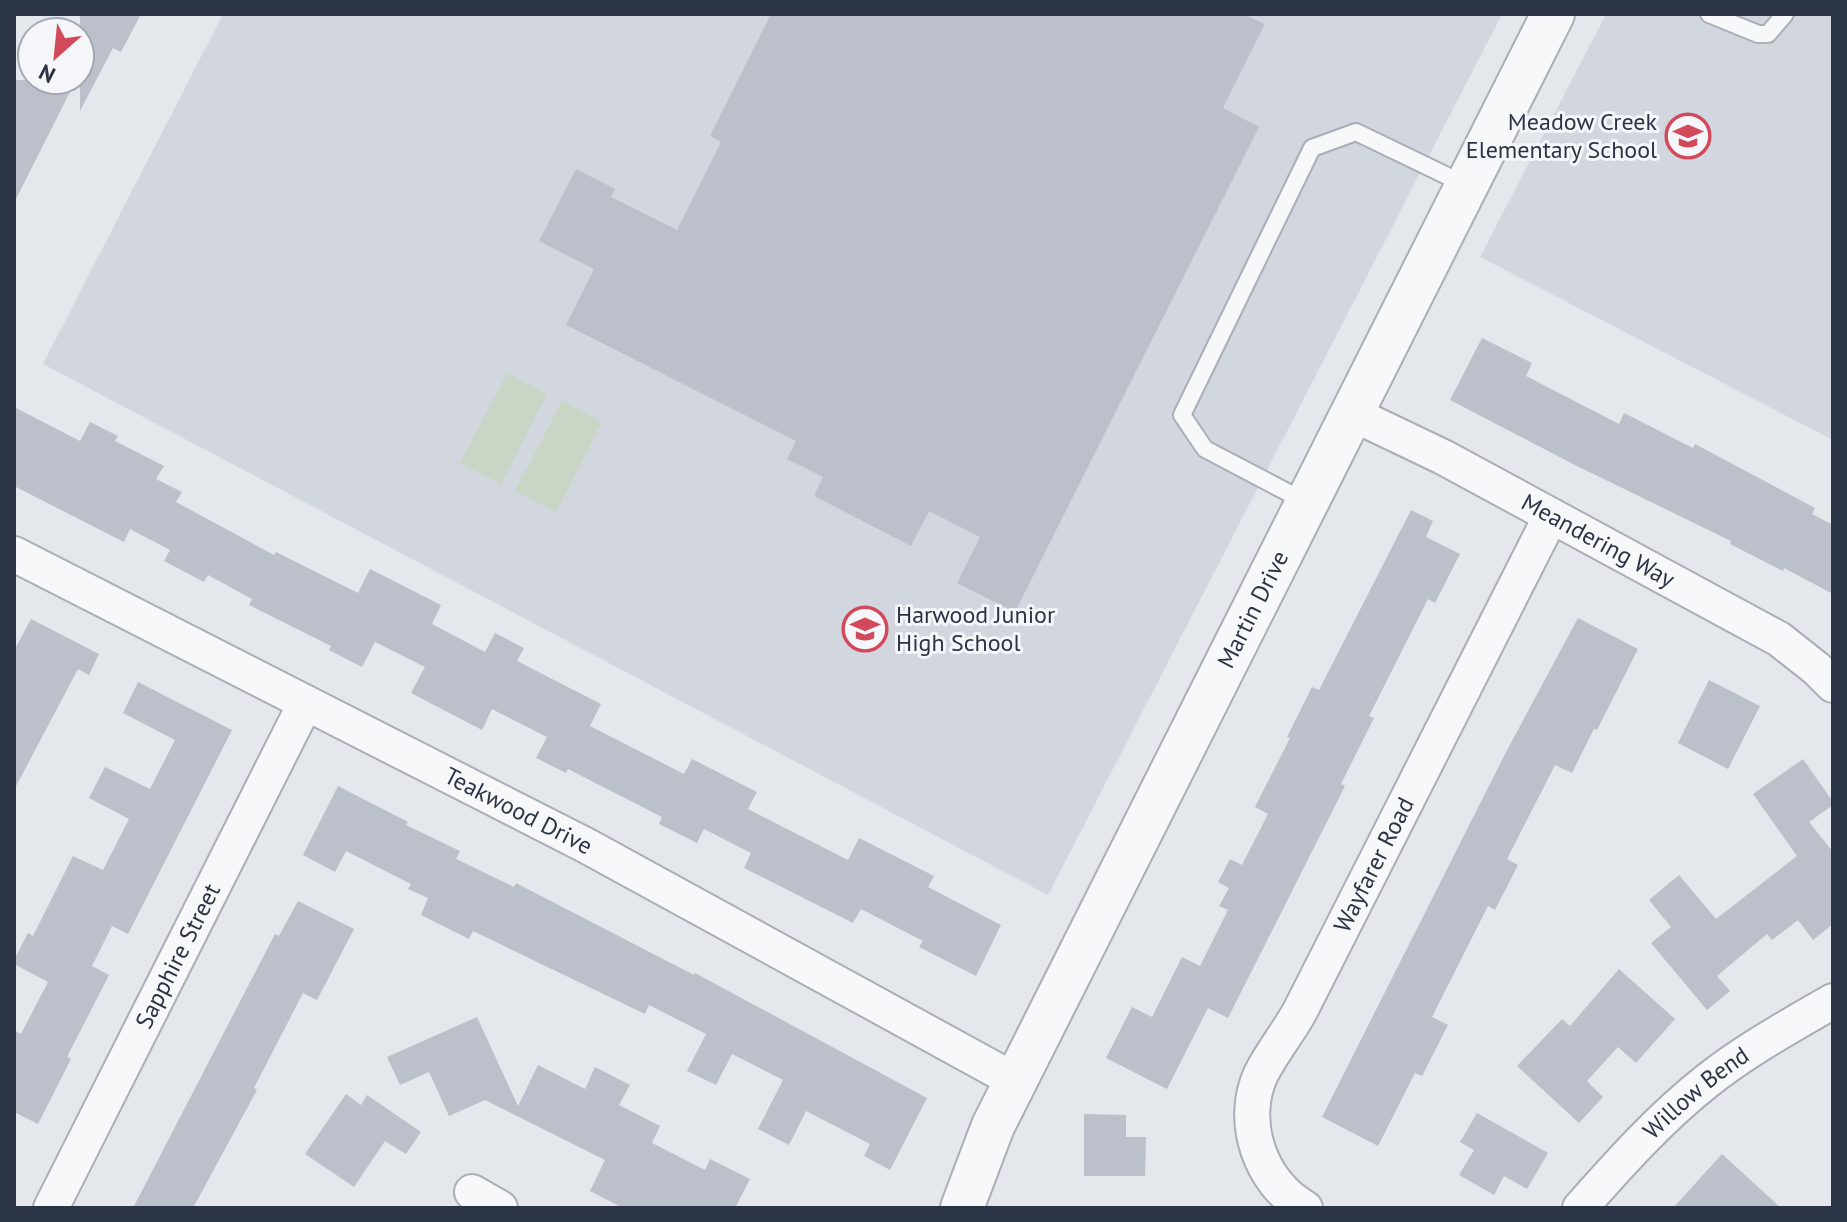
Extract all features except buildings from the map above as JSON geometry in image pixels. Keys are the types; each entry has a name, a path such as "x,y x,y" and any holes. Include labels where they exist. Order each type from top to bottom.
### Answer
{"street":[{"name":"Martin Drive","path":"962,1208 993,1126 1553,14"},
{"name":"Meandering Way","path":"1353,414 1443,457 1779,639 1833,685"},
{"name":"Wayfarer Road","path":"1305,1208 1281,1190 1259,1153 1253,1133 1252,1108 1259,1077 1300,1011 1551,516"},
{"name":"Teakwood Drive","path":"14,554 587,846 1016,1081"},
{"name":"Sapphire Street","path":"51,1208 305,704"},
{"name":"Willow Bend","path":"1580,1208 1641,1140 1707,1081 1763,1041 1833,1001"}],"lane":[{"path":"1709,14 1758,34 1768,34 1779,25 1785,14"},
{"path":"1307,503 1205,449 1182,415 1312,148 1356,132 1467,185"}],"shaded area":[{"name":"Harwood Junior High School","path":"223,14 1502,14 1048,895 43,364"},
{"name":"Meadow Creek Elementary School","path":"1606,14 1833,14 1833,440 1480,257"}],"green space":[{"path":"507,373 547,394 501,484 460,463"},
{"path":"562,401 602,422 556,512 515,491"}],"place":[{"name":"Meadow Creek Elementary School","path":"1688,136"},
{"name":"Harwood Junior High School","path":"865,629"}]}
